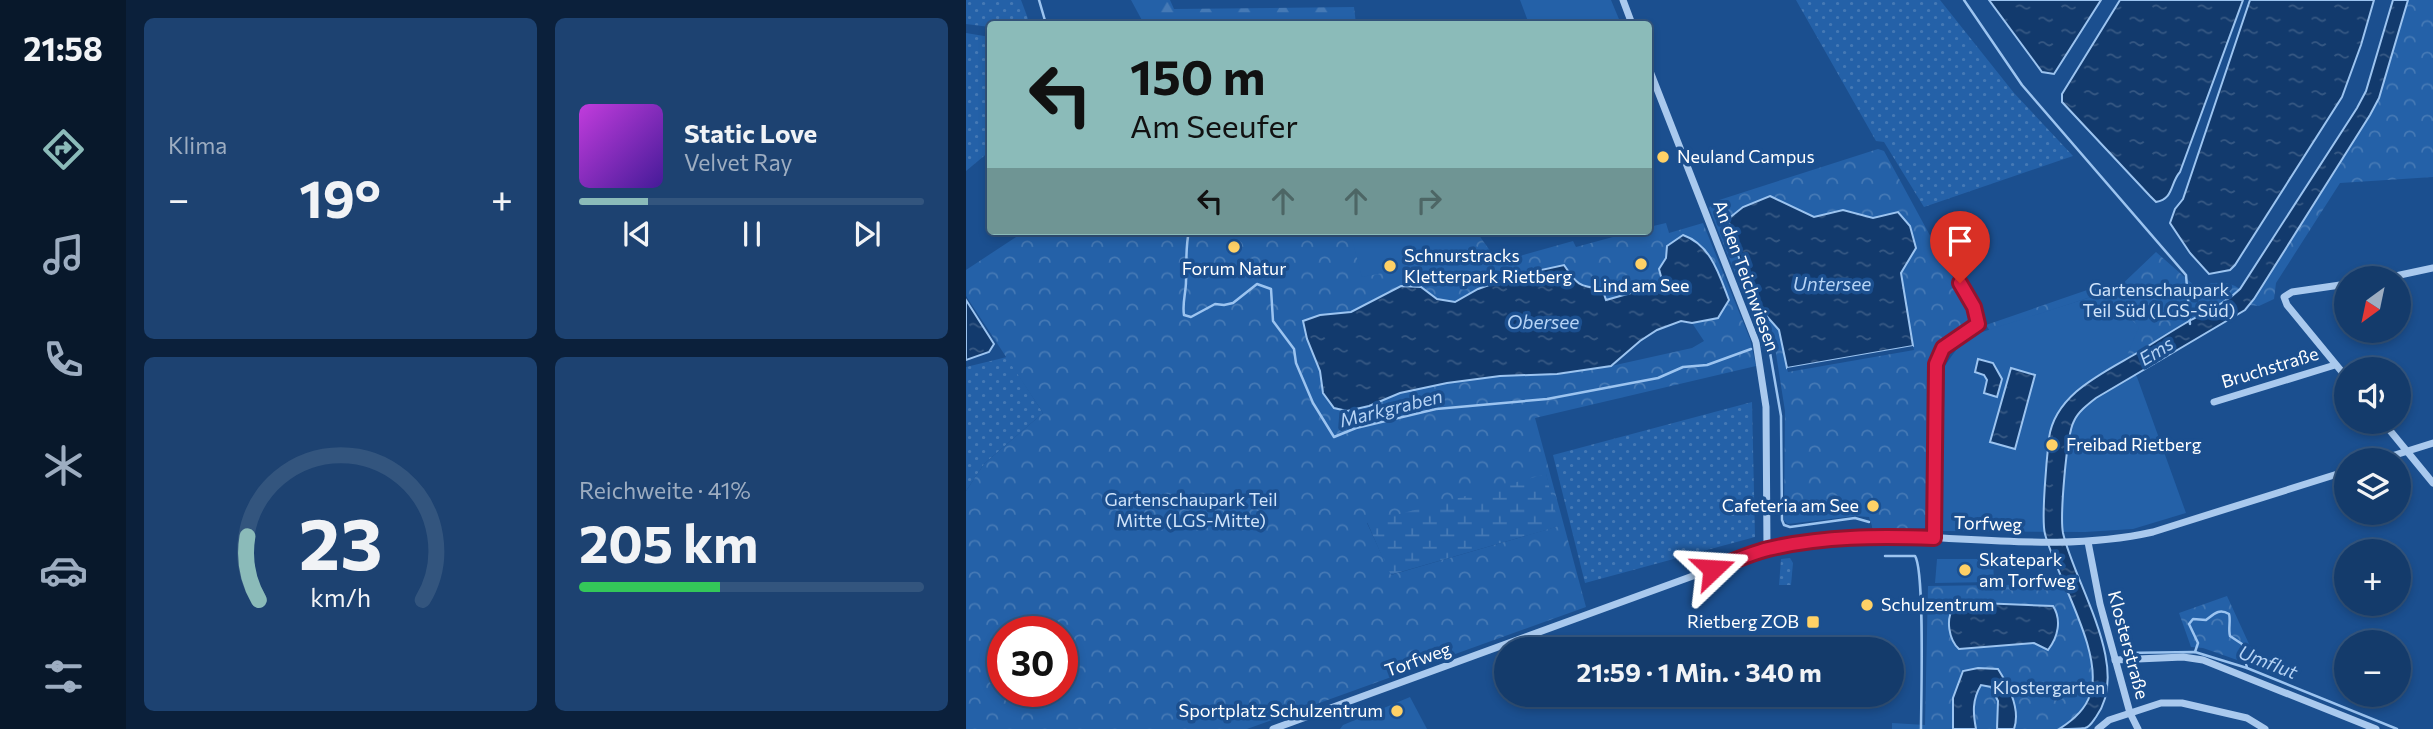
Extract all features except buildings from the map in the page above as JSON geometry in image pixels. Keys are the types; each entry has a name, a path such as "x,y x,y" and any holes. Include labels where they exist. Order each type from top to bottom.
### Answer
{"street":[{"path":"1623,0 1631,21"},
{"name":"An den Teichwiesen","path":"1652,75 1756,342 1766,407 1766,549"},
{"path":"2412,272 2433,268"},
{"path":"1934,538 1936,364 1943,348 1978,324 1974,307 1960,283"},
{"name":"Bruchstraße","path":"2334,286 2292,292 2284,296 2287,305 2334,364"},
{"name":"Bruchstraße","path":"2214,402 2334,365"},
{"path":"2393,434 2405,448"},
{"path":"2411,450 2433,443"},
{"path":"2411,456 2433,483"},
{"name":"Torfweg","path":"1273,729 1766,549 1800,542 1890,536 2075,542 2088,546 2153,532 2334,475"},
{"name":"Klosterstraße","path":"2088,546 2100,604 2130,713 2109,720 2098,729"},
{"path":"2115,660 2183,657 2203,660 2376,729"},
{"path":"2138,729 2130,713 2161,703 2182,703 2247,718 2264,729"}],"green space":[{"path":"966,0 1021,0 1029,21 987,21 987,27 966,24"},
{"path":"1131,0 1170,0 1174,9 1354,7 1356,21 1142,21"},
{"path":"1520,0 1611,0 1620,21 1528,21"},
{"path":"1796,0 1940,0 2014,93 2073,156 1924,207 1884,142 1876,141"},
{"name":"Gartenschaupark Teil Süd (LGS-Süd)","path":"2408,0 2433,0 2433,177 2340,183 2276,283 2274,299 2259,306 2249,305 2379,98"},
{"path":"966,33 987,36 987,154 966,171"},
{"path":"1878,149 1884,151 1970,309 1972,321 1932,353 1930,528 1873,529 1869,517 1855,516 1788,524 1784,521 1785,411 1774,341 1763,343 1709,208 1713,202","holes":["1770,196 1814,217 1843,210 1873,218 1916,248 1901,273 1913,346 1787,368 1779,330 1763,312 1739,258 1728,219"]},
{"name":"Gartenschaupark Teil Mitte (LGS-Mitte)","path":"1666,223 1669,233 1703,223 1750,339 1756,366 1535,418 1586,607 1503,637 1494,637 1494,640 1247,729 966,729 966,491 984,464 1043,413 966,296 966,270 1019,235 1479,235 1498,262 1573,241 1576,247 1620,235 1652,235 1652,226","holes":["1667,246 1718,318 1692,323 1704,341 1692,348 1611,366 1557,374 1500,376 1447,383 1400,393 1369,406 1347,411 1323,393 1320,371 1307,339 1320,315 1351,312 1421,287 1437,299 1455,302 1478,289 1514,276 1564,265 1579,283 1602,289 1606,300 1663,284","1546,474 1559,526 1391,575 1367,523"]},
{"name":"Schnurstracks Kletterpark Rietberg","path":"1351,235 1468,235 1482,254 1362,277"},
{"name":"Gartenschaupark Teil Süd (LGS-Süd)","path":"2156,252 2196,287 2224,283 2240,289 2229,300 2190,320 2125,360 2094,296 1990,331 1986,325 2093,288 2114,292"},
{"name":"Freibad Rietberg","path":"2094,296 2111,299 2139,327 2125,360 2137,377 2186,513 2133,529 2085,532 1941,531 1945,366 1952,355 1959,346 1979,333"},
{"path":"1007,357 1043,413 984,464 966,491 966,367"},
{"path":"1752,402 1755,537 1585,583 1553,455"},
{"path":"1546,473 1560,526 1390,575 1367,522"},
{"path":"1790,558 1793,563 1791,585 1779,585 1781,559"},
{"name":"Skatepark am Torfweg","path":"1937,559 1993,559 1994,582 1935,583"},
{"name":"Klostergarten","path":"2064,584 2084,634 2092,669 2086,701 2076,716 2058,729 2014,729 2015,706 2010,690 1998,670 1953,698 1953,729 1892,729 1892,723 1925,725 1928,586","holes":["1983,603 2053,606 2058,624 2053,640 2045,650 2034,643 2015,645 1952,638 1950,629 1955,606"]},
{"path":"2227,596 2260,668 2203,648 2191,647 2179,613"},
{"name":"Klostergarten","path":"1981,685 1991,687 1998,701 1997,729 1976,729 1974,707"},
{"name":"Sportplatz Schulzentrum","path":"1410,697 1427,729 1340,729 1343,725"}],"water":[{"path":"1989,0 2101,0 2054,74 2042,72"},
{"path":"2120,0 2243,0 2180,172 2166,198 2156,202 2062,102 2062,94"},
{"path":"2250,0 2374,0 2342,97 2235,265 2230,270 2209,274 2190,253 2170,223 2175,209 2183,199"},
{"name":"Ems","path":"2393,0 2408,0 2379,98 2254,299 2245,310 2096,398 2074,421 2064,477 2063,533 2098,626 2108,675 2105,697 2091,724 2085,728 2059,729 2085,706 2093,678 2085,637 2045,534 2046,472 2053,423 2060,409 2082,387 2240,289 2366,91"},
{"name":"Untersee","path":"1770,196 1814,217 1843,210 1873,218 1898,212 1910,226 1916,248 1901,273 1913,346 1787,368 1779,330 1763,312 1739,258 1728,219 1743,207"},
{"name":"Obersee","path":"1683,235 1707,253 1729,300 1718,318 1692,323 1681,321 1657,330 1611,366 1557,374 1500,376 1447,383 1400,393 1369,406 1347,411 1334,408 1323,393 1320,371 1303,321 1320,315 1351,312 1401,286 1421,287 1437,299 1455,302 1478,289 1514,276 1564,265 1579,283 1602,288 1606,300 1663,284 1659,269 1666,258 1667,246"},
{"path":"966,300 994,344 989,352 966,360"},
{"path":"1978,359 1993,363 2002,379 1997,397 1984,393 1987,380 1984,375 1975,372"},
{"path":"2011,368 2035,375 2015,449 1990,442"},
{"path":"1980,603 2053,606 2058,623 2048,650 2034,643 1959,649 1949,629 1951,612 1954,607"},
{"path":"1978,668 1998,669 2010,690 2015,706 2014,729 1997,729 1998,701 1991,687 1981,685 1974,707 1976,729 1953,729 1953,698 1963,671"}],"pier":[{"path":"1913,346 1914,350 1788,372 1787,368"}],"waterway":[{"name":"Markgraben","path":"1039,0 1045,21"},
{"path":"1964,0 2022,85 2186,275 2190,324"},
{"name":"Markgraben","path":"1189,235 1184,315 1191,317 1215,304 1233,303 1257,284 1271,289 1273,321 1294,349 1296,363 1313,403 1334,437 1356,428 1436,409 1547,399 1658,378 1683,367 1707,365 1751,349"},
{"name":"Markgraben","path":"1763,346 1769,347 1781,416 1784,525 1790,527 1855,518 1869,522"},
{"name":"Markgraben","path":"1885,556 1915,556 1918,567 1921,610 1921,729"},
{"path":"2195,652 2198,643 2189,624 2193,619 2206,620 2217,612 2225,612 2230,617 2230,636 2242,644 2247,668"},
{"name":"Umflut","path":"2122,653 2195,652 2247,668 2397,729"}],"place":[{"name":"Neuland Campus","path":"1663,157"},
{"name":"Forum Natur","path":"1234,247"},
{"name":"Lind am See","path":"1641,264"},
{"name":"Schnurstracks Kletterpark Rietberg","path":"1390,266"},
{"name":"Freibad Rietberg","path":"2052,445"},
{"name":"Cafeteria am See","path":"1873,506"},
{"name":"Skatepark am Torfweg","path":"1965,570"},
{"name":"Schulzentrum","path":"1867,605"},
{"name":"Rietberg ZOB","path":"1813,622"},
{"name":"Sportplatz Schulzentrum","path":"1397,711"}],"route":[{"path":"1713,569 1766,549 1800,542 1890,536 1934,538 1936,364 1943,348 1978,324 1974,307 1960,283"}]}
